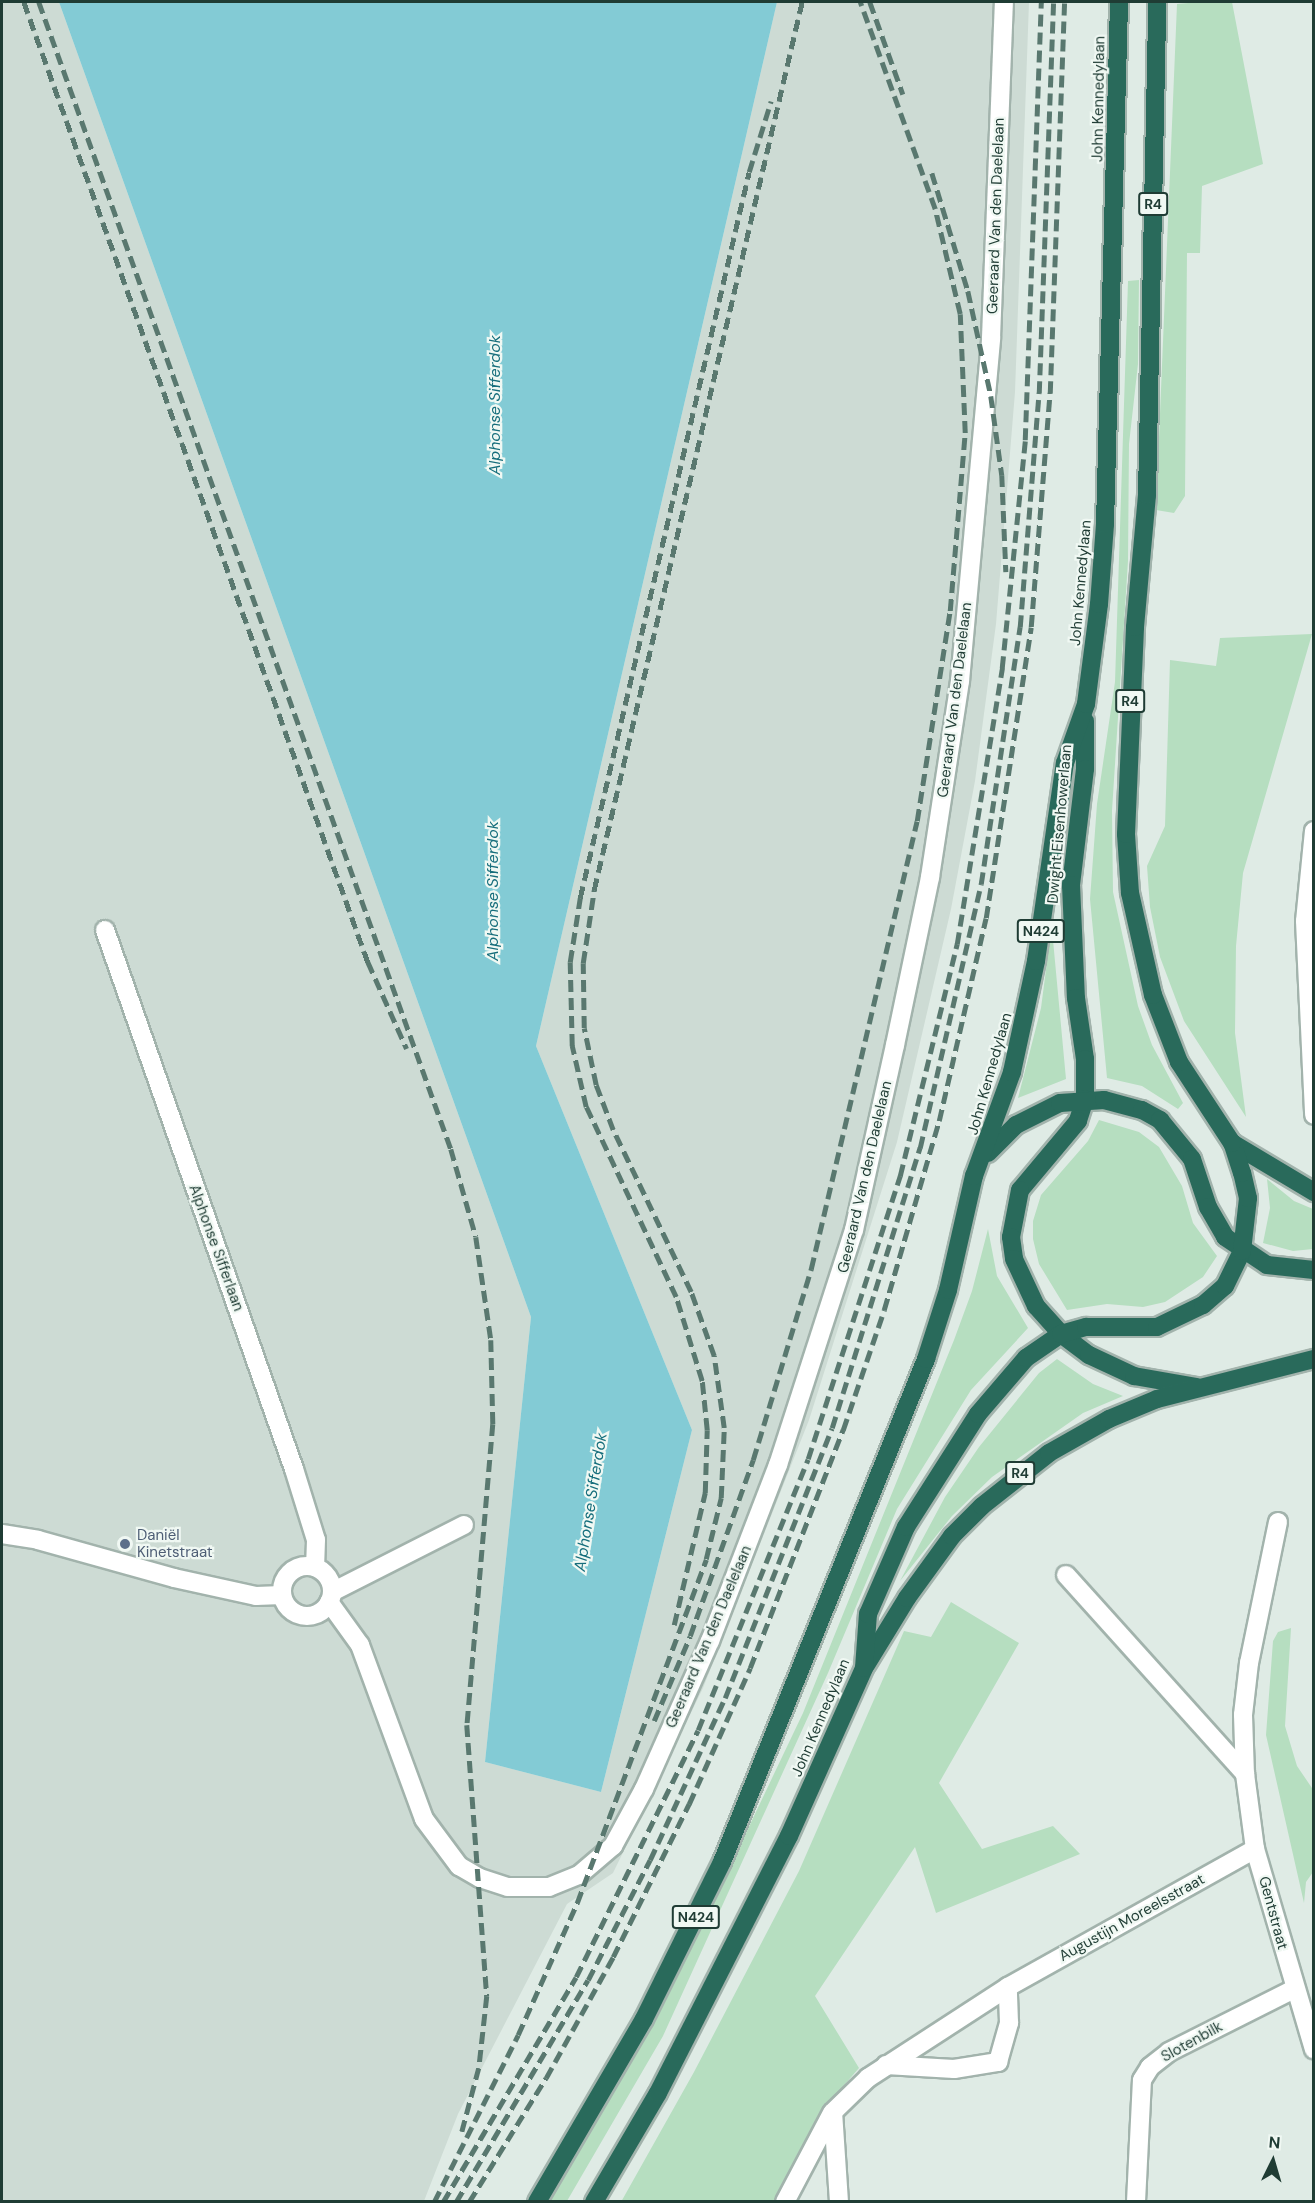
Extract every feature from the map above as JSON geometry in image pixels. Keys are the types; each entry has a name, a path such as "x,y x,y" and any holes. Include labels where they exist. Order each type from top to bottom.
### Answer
{"highway":[{"name":"John Kennedylaan","path":"537,2202 644,2019 722,1862 926,1359 948,1290 972,1184 984,1156 1026,1019 1065,764 1086,704 1105,524 1119,2"},
{"name":"John Kennedylaan","path":"594,2202 658,2093 789,1836 864,1668 868,1614 906,1527 978,1414 1026,1358 1061,1334 1086,1327 1157,1327 1180,1319 1225,1286 1242,1251 1248,1198 1232,1143 1179,1062 1153,995 1130,892 1126,834 1130,697 1148,495 1157,2"},
{"name":"Dwight Eisenhowerlaan","path":"1086,704 1085,769 1071,885 1076,998 1085,1059 1084,1099 1078,1121 1060,1146 1035,1168 1020,1190 1013,1210 1011,1237 1023,1283 1036,1306 1061,1334 1089,1355 1134,1376 1197,1387"},
{"name":"John Kennedylaan","path":"984,1156 1016,1125 1037,1112 1084,1099 1120,1104 1160,1120 1192,1159 1216,1223 1242,1251 1268,1265 1314,1270"},
{"name":"John Kennedylaan","path":"1232,1143 1314,1192"},
{"name":"Dwight Eisenhowerlaan","path":"864,1668 906,1598 952,1536 1022,1472 1109,1419 1197,1387 1314,1359"}],"street":[{"name":"Geeraard Van den Daelelaan","path":"331,1597 360,1645 424,1819 459,1866 480,1878 508,1887 549,1887 587,1870 613,1846 644,1789 710,1641 778,1465 855,1230 896,1045 930,877 960,681 991,338 1004,2"},
{"path":"1314,831 1305,921 1314,1115"},
{"name":"Alphonse Sifferlaan","path":"105,930 294,1469 316,1540 315,1568"},
{"name":"Gentstraat","path":"1278,1522 1249,1663 1243,1715 1245,1774 1256,1850 1294,1989 1314,2049"},
{"path":"331,1597 327,1577 315,1568 306,1566 290,1572 282,1595 290,1610 305,1616 320,1613 331,1597 464,1525"},
{"path":"2,1534 38,1540 174,1578 256,1596 282,1595"},
{"path":"1066,1575 1245,1774"},
{"name":"Augustijn Moreelsstraat","path":"785,2202 833,2112 886,2065 1008,1987 1256,1850"},
{"path":"886,2065 954,2069 998,2062 1009,2024 1008,1987"},
{"name":"Slotenbilk","path":"1136,2202 1142,2080 1150,2067 1169,2052 1294,1989"},
{"path":"833,2112 839,2202"}],"shaded area":[{"path":"2,2 59,2 531,1317 485,1762 601,1792 692,1430 536,1046 777,2 1029,2 1015,392 996,624 975,781 951,909 897,1142 809,1420 703,1688 613,1873 567,1904 458,2114 424,2201 2,2202"}],"green space":[{"path":"1232,2 1263,164 1202,186 1200,253 1187,253 1185,496 1174,513 1156,510 1177,4"},
{"path":"1139,280 1138,364 1129,444 1128,561 1112,811 1113,892 1138,1006 1152,1045 1183,1103 1178,1109 1142,1086 1107,1078 1090,899 1097,804 1115,682 1128,281"},
{"path":"1312,634 1243,873 1236,946 1235,1033 1246,1117 1184,1021 1160,957 1150,907 1147,866 1165,826 1170,660 1216,666 1220,638"},
{"path":"1050,939 1053,940 1066,1079 1018,1098 1041,1008"},
{"path":"1099,1120 1139,1132 1159,1147 1182,1186 1193,1223 1217,1256 1203,1277 1165,1302 1143,1307 1107,1304 1067,1310 1039,1264 1033,1239 1033,1221 1041,1195 1088,1141"},
{"path":"1267,1179 1294,1201 1313,1209 1313,1249 1293,1251 1263,1243 1270,1208"},
{"path":"988,1229 997,1276 1028,1328 971,1390 897,1509 828,1673 663,2036 567,2201 546,2202 684,1963 803,1713 954,1340 972,1291"},
{"path":"1057,1359 1093,1384 1123,1396 1083,1413 992,1477 952,1516 900,1581 945,1497 979,1447 1039,1373"},
{"path":"951,1602 1019,1643 939,1783 982,1849 1053,1826 1080,1854 936,1913 915,1847 815,1996 859,2068 821,2112 776,2201 621,2202 694,2072 799,1871 904,1631 931,1637"},
{"path":"1291,1628 1285,1726 1297,1766 1314,1791 1313,1872 1306,1882 1304,1903 1266,1735 1273,1641 1278,1632"}],"water":[{"name":"Alphonse Sifferdok","path":"59,2 777,2 536,1046 692,1430 601,1792 485,1762 531,1317"}],"railway":[{"path":"24,2 368,962 407,1049"},
{"path":"39,2 451,1149 476,1237 491,1340 493,1424 467,1725 487,1996 479,2068 462,2132"},
{"path":"434,2202 518,2035 577,1903 706,1559 721,1498 724,1428 714,1356 691,1292 613,1130 596,1085 584,1028 583,963 594,890 802,2"},
{"path":"654,1721 690,1636 753,1460 811,1269 917,821 950,611 965,433 960,314 935,209 860,2"},
{"path":"870,2 903,94"},
{"path":"443,2202 576,1977 698,1730 808,1459 900,1176 957,944 1002,668 1025,440 1041,2"},
{"path":"456,2202 588,1980 650,1860 725,1698 832,1428 920,1148 981,884 1020,627 1039,393 1053,2"},
{"path":"469,2202 546,2078 613,1957 689,1804 750,1668 843,1430 884,1310 939,1121 986,918 1031,627 1050,393 1064,2"},
{"path":"674,1625 705,1493 707,1430 702,1381 676,1297 586,1107 572,1046 570,962 580,898 749,172 771,101"},
{"path":"932,173 968,291 991,396 1002,475 1006,572"}],"place":[{"name":"Daniël Kinetstraat","path":"125,1544"}]}
